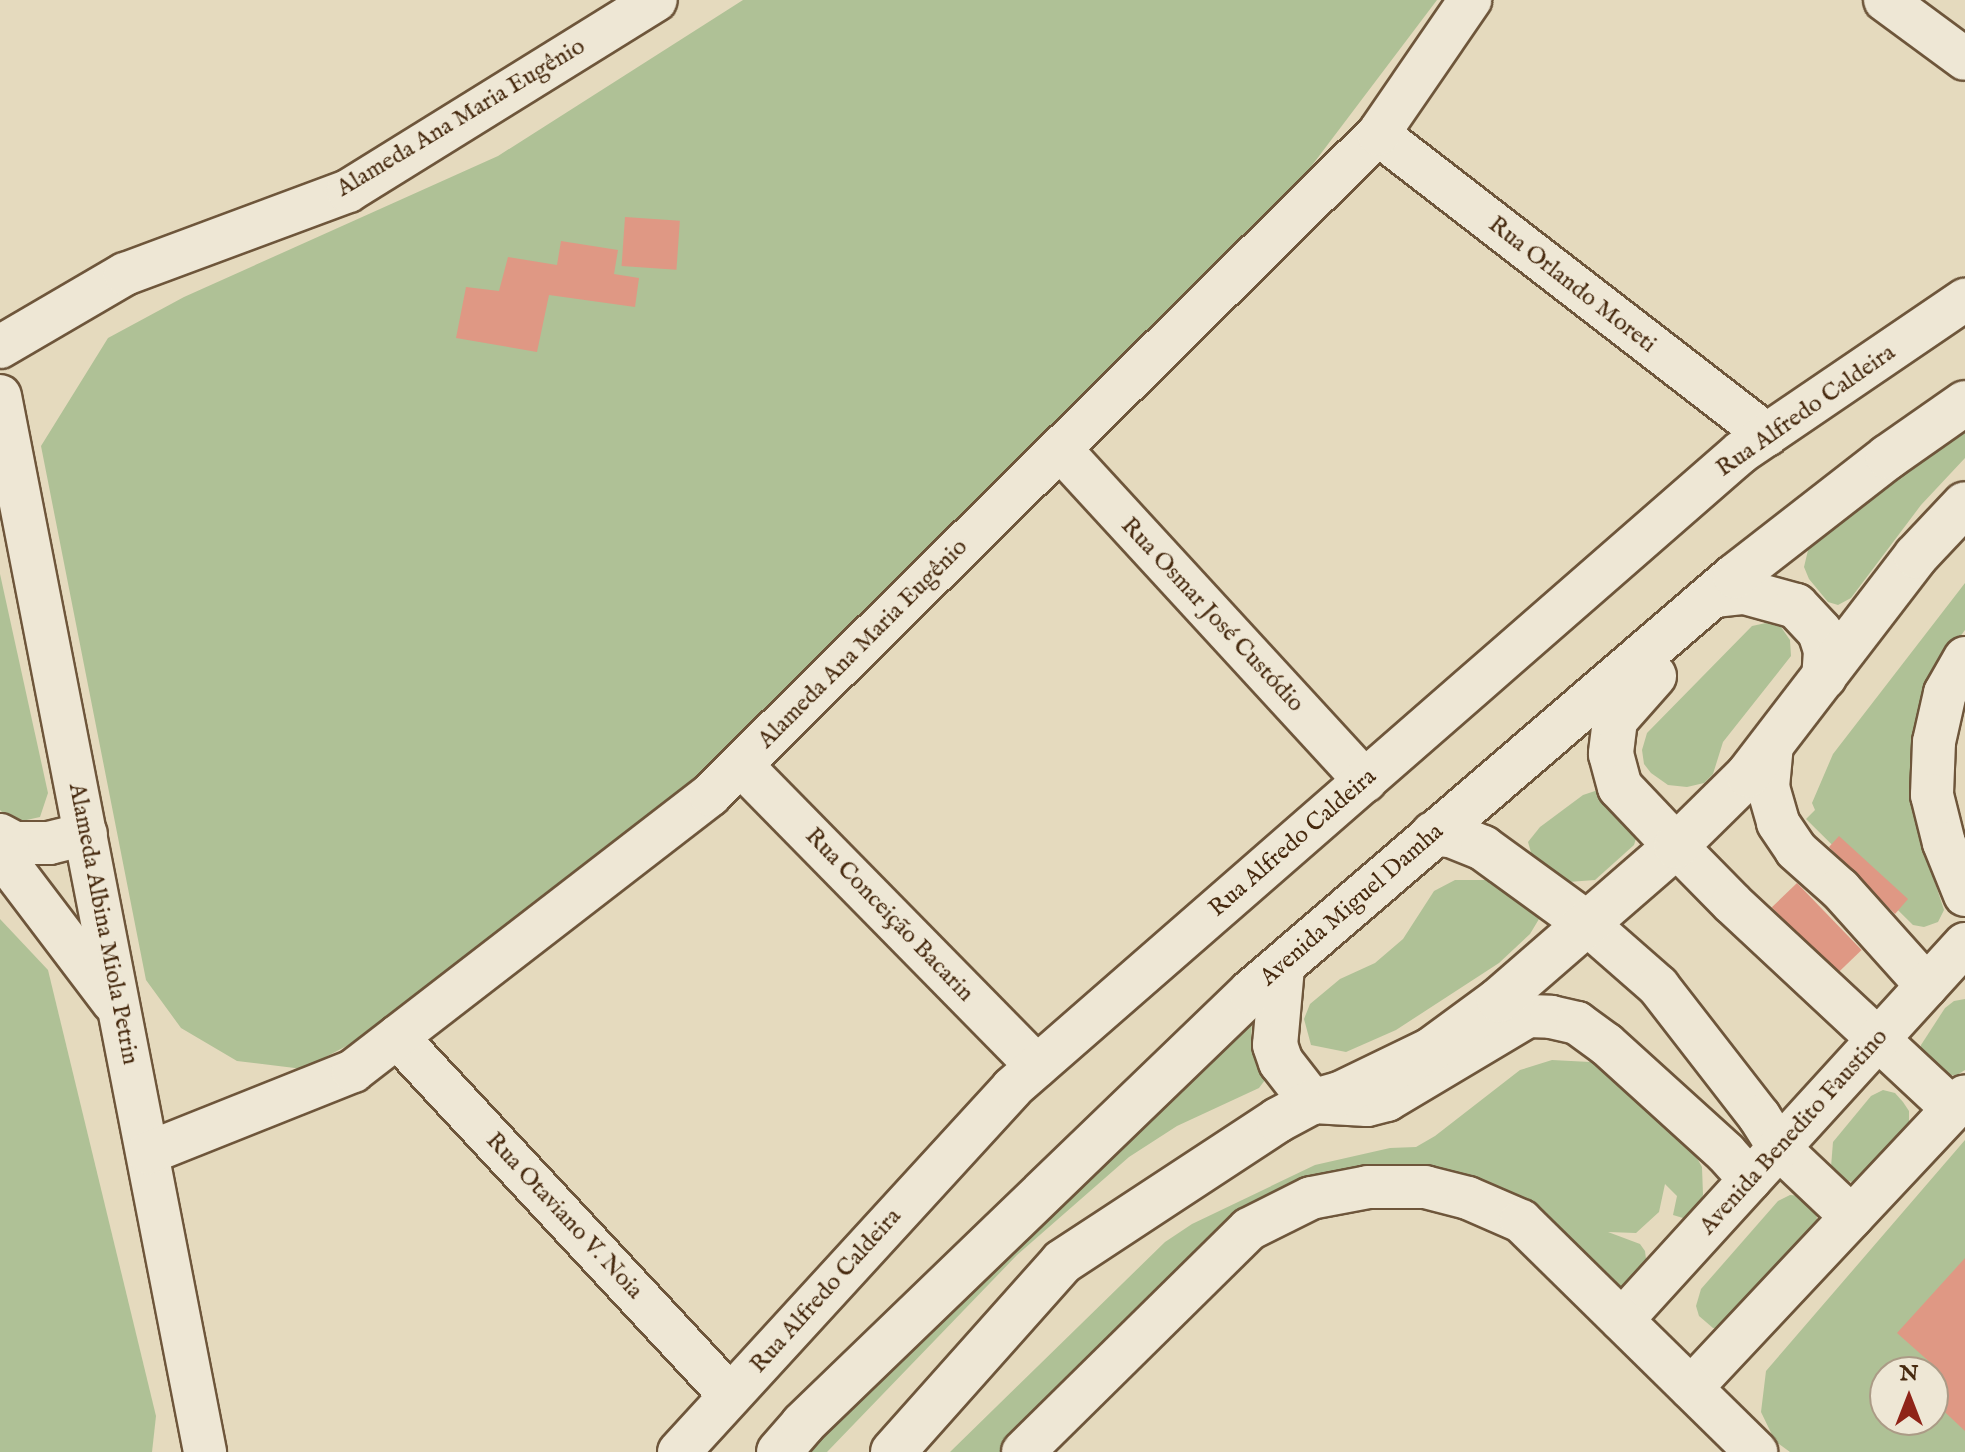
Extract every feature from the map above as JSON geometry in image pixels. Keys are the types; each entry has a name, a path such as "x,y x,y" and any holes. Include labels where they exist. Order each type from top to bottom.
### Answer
{"street":[{"name":"Alameda Ana Maria Eugênio","path":"0,347 125,274 348,191 656,0"},
{"name":"Alameda Ana Maria Eugênio","path":"148,1153 353,1071 710,795 1378,134 1470,0"},
{"path":"1885,0 1965,59"},
{"name":"Rua Orlando Moreti","path":"1378,134 1767,435"},
{"name":"Rua Alfredo Caldeira","path":"679,1452 1012,1088 1741,452 1965,300"},
{"name":"Alameda Albina Miola Petrin","path":"0,396 205,1452"},
{"name":"Avenida Miguel Damha","path":"779,1452 860,1369 1251,992 1711,598 1888,457 1965,403"},
{"name":"Rua Osmar José Custódio","path":"1060,449 1365,781"},
{"path":"893,1452 1062,1262 1278,1120 1431,1050 1499,1000 1676,846 1748,775 1916,556 1965,504"},
{"path":"1691,1388 1959,1102 1878,1040 1676,846 1620,787 1613,772 1611,737 1615,720 1693,632 1711,598 1745,592 1780,598 1796,606 1820,632 1826,651 1824,677"},
{"path":"1964,894 1944,843 1932,795 1934,742 1945,693 1965,658"},
{"path":"1772,744 1768,787 1783,831 1796,850 1840,889 1927,986"},
{"name":"Rua Conceição Bacarin","path":"741,765 1037,1066"},
{"path":"0,835 15,843 49,843 86,834"},
{"path":"1433,834 1451,835 1483,848 1585,922 1658,986 1759,1116 1779,1148 1852,1217"},
{"path":"0,853 119,1009"},
{"name":"Avenida Benedito Faustino","path":"1622,1320 1965,944"},
{"path":"1282,967 1275,1045 1281,1062 1312,1102 1367,1105 1387,1100 1528,1016 1551,1017 1577,1023 1606,1044 1726,1153 1750,1180"},
{"name":"Rua Otaviano V. Noia","path":"397,1037 730,1395"},
{"path":"1036,1448 1249,1229 1311,1198 1368,1187 1425,1187 1468,1198 1521,1221 1756,1452"}],"green space":[{"path":"743,0 1437,0 1310,168 697,777 386,1025 303,1069 237,1061 181,1028 146,980 41,446 108,338 184,297 498,156"},
{"path":"1965,415 1965,458 1921,505 1851,598 1838,605 1828,602 1809,579 1804,567 1809,546 1828,522"},
{"path":"0,574 48,793 40,817 13,823 0,810"},
{"path":"1965,583 1965,630 1951,649 1919,820 1924,849 1944,910 1938,922 1924,927 1913,925 1806,819 1815,810 1812,803 1833,754"},
{"path":"1766,623 1781,627 1790,640 1791,656 1723,742 1713,774 1704,783 1687,787 1668,785 1644,764 1642,750 1647,733 1752,626"},
{"path":"1595,791 1606,795 1637,835 1634,845 1595,880 1568,882 1544,869 1532,856 1528,842 1540,827 1583,795"},
{"path":"1455,880 1490,880 1514,891 1535,910 1539,919 1530,934 1499,963 1396,1030 1346,1052 1311,1045 1304,1019 1310,1004 1340,979 1375,963 1403,939 1434,891"},
{"path":"0,919 48,970 156,1416 152,1452 0,1452"},
{"path":"1965,999 1965,1070 1957,1075 1938,1076 1920,1058 1921,1045 1945,1008 1954,1001"},
{"path":"1252,1017 1251,1046 1265,1080 1259,1088 1177,1126 1129,1157 1017,1255 827,1452 794,1452"},
{"path":"1594,1058 1693,1151 1702,1167 1703,1195 1693,1215 1683,1218 1673,1215 1677,1196 1665,1184 1659,1212 1636,1233 1608,1232 1640,1244 1645,1251 1647,1267 1632,1283 1623,1287 1614,1286 1593,1263 1344,1174 1018,1435 1001,1452 950,1452 1165,1242 1192,1224 1315,1165 1390,1148 1416,1147 1435,1136 1520,1070 1552,1060 1590,1062"},
{"path":"1883,1090 1895,1093 1909,1111 1909,1130 1856,1183 1840,1179 1831,1167 1833,1142 1871,1096"},
{"path":"1965,1140 1965,1452 1790,1452 1775,1441 1761,1412 1766,1371"},
{"path":"1790,1195 1802,1196 1816,1209 1818,1232 1725,1329 1713,1328 1699,1316 1696,1306 1701,1289 1778,1201"}],"building":[{"path":"625,217 680,221 676,270 622,266"},
{"path":"561,241 618,250 614,274 639,278 635,307 549,295 537,352 456,338 466,287 499,291 508,257 557,265"},
{"path":"1839,836 1908,899 1895,914 1829,847"},
{"path":"1797,883 1862,950 1836,974 1772,907"},
{"path":"1965,1258 1965,1431 1949,1416 1949,1356 1923,1356 1897,1333"}]}
